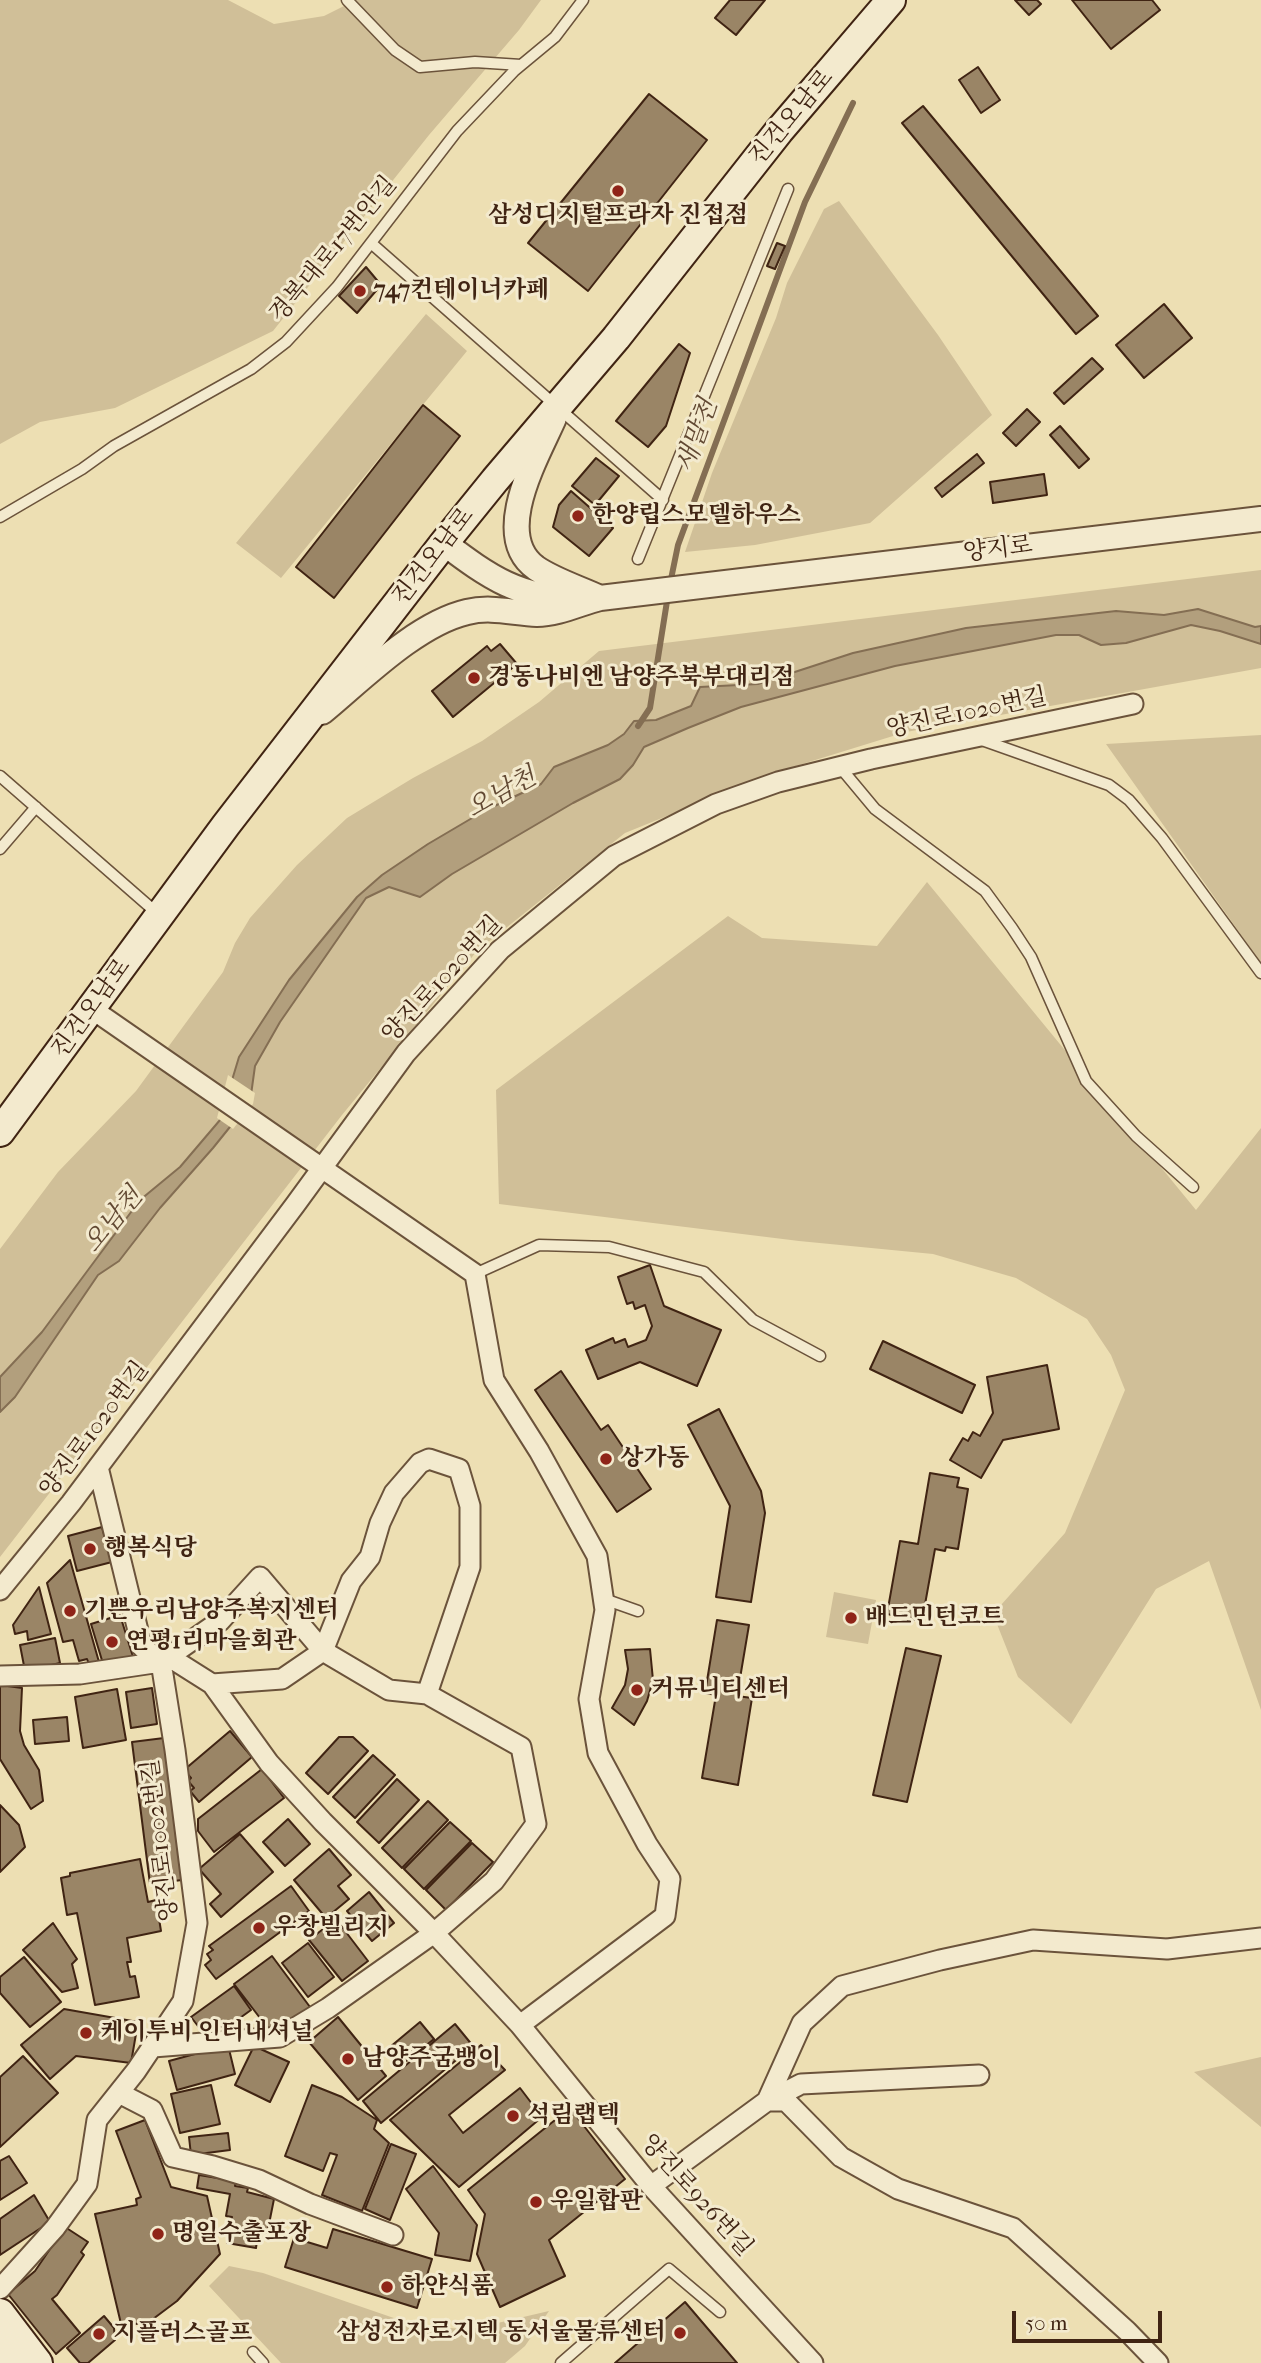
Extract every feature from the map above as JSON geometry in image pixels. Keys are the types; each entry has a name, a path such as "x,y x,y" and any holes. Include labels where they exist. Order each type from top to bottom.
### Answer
{"main road":[{"name":"진건오남로","path":"0,1132 159,915 444,544 701,232 779,131 891,0"},
{"path":"0,2313 38,2363"},
{"path":"0,2350 12,2363"}],"street":[{"path":"558,408 523,488 517,513 517,539 534,567 600,598"},
{"name":"양지로","path":"600,598 1261,519"},
{"path":"444,544 496,580 518,589 575,599 600,598"},
{"path":"299,730 415,636 454,616 485,609 546,613 600,598"},
{"name":"양진로1020번길","path":"0,1590 98,1467 317,1164 406,1053 500,950 614,856 716,804 778,782 840,766 1133,704"},
{"path":"92,1009 475,1274 494,1380 539,1451 597,1556 605,1610 589,1699 598,1753 646,1844 670,1878 665,1916 520,2025"},
{"path":"212,1684 282,1679 323,1651 351,1581 370,1557 380,1523 394,1493 420,1463 429,1459 459,1469 471,1506 470,1567 427,1694"},
{"path":"98,1467 142,1647 162,1662"},
{"path":"0,1676 80,1674 162,1662 220,1620 260,1577 323,1651 389,1690 427,1694 521,1748 536,1824 494,1881 434,1933 328,2008 279,2037 153,2047"},
{"name":"양진로926번길","path":"162,1662 174,1660 212,1684 269,1763 520,2025 651,2186 813,2363"},
{"name":"양진로1002번길","path":"0,2289 55,2228 87,2184 97,2120 153,2047 183,2001 197,1923 162,1662"},
{"path":"767,2101 802,2023 842,1986 940,1959 1033,1940 1167,1950 1261,1938"},
{"path":"651,2186 767,2101 801,2084 979,2075"},
{"path":"119,2093 152,2109 173,2157 259,2180 310,2204 393,2235"},
{"path":"767,2101 786,2101 841,2157 898,2189 1013,2228 1158,2363"}],"lane":[{"path":"347,0 395,50 420,67 475,61 521,65"},
{"name":"경복대로17번안길","path":"0,517 82,469 114,446 251,369 286,342 337,287 457,131 521,65 555,37 583,0"},
{"path":"638,559 788,189"},
{"path":"371,243 663,499"},
{"path":"976,738 1108,785 1129,800 1162,838 1261,973"},
{"path":"840,766 875,809 985,891 1031,957 1086,1080 1136,1136 1193,1188"},
{"path":"0,776 159,915"},
{"path":"0,849 36,807"},
{"path":"475,1274 539,1245 609,1247 704,1272 753,1320 820,1356"},
{"path":"604,1600 638,1611"},
{"path":"561,2363 669,2269 720,2312"},
{"path":"253,2352 263,2363"}],"shaded area":[{"path":"0,0 228,0 274,24 324,16 356,0 541,0 273,331 115,408 40,422 0,444"},
{"path":"839,201 938,335 992,415 870,523 755,545 685,552 712,473 776,318 787,283 824,209"},
{"path":"426,314 467,351 281,578 236,543"},
{"path":"1261,570 1261,668 906,732 770,774 625,833 477,951 342,1115 0,1557 0,1249 58,1172 136,1091 223,972 235,943 250,918 297,865 347,818 482,741 539,702 599,651"},
{"path":"1198,609 1255,627 1261,626 1261,644 1191,625 1126,643 1101,645 1079,635 1056,635 895,666 741,707 644,747 620,779 573,803 452,874 420,897 389,887 366,898 280,1022 255,1066 250,1102 119,1261 98,1275 15,1397 0,1412 0,1377 42,1332 140,1200 180,1167 220,1120 239,1057 289,980 357,897 382,875 428,844 484,811 541,784 554,767 608,745 624,734 634,721 656,720 691,706 700,687 758,684 853,653 966,628 1116,611 1164,615"},
{"path":"1261,735 1261,963 1106,744"},
{"path":"927,882 1196,1210 1261,1128 1261,1710 1209,1561 1156,1589 1071,1724 1018,1677 993,1614 1065,1533 1125,1390 1111,1355 1087,1319 1016,1278 933,1254 799,1241 499,1204 496,1090 728,916 762,938 877,946"},
{"name":"배드민턴코트","path":"834,1592 876,1600 868,1644 826,1637"},
{"path":"1261,2057 1261,2127 1194,2072"},
{"path":"229,2266 263,2273 420,2327 472,2329 549,2311 525,2346 505,2363 281,2363 209,2286"}],"pier":[{"path":"228,1075 255,1093 253,1104 233,1129 217,1118"}],"building":[{"path":"730,0 765,0 736,35 715,18"},
{"path":"1015,0 1037,0 1041,4 1029,15"},
{"path":"1072,0 1152,0 1160,10 1111,49"},
{"path":"978,67 1000,100 981,113 959,80"},
{"name":"삼성디지털프라자 진접점","path":"649,94 707,140 588,291 528,243"},
{"path":"923,106 1098,316 1076,334 902,123"},
{"path":"777,243 785,246 775,269 767,266"},
{"name":"747컨테이너카페","path":"366,267 381,285 357,313 339,296"},
{"path":"1164,304 1192,338 1144,378 1116,345"},
{"path":"679,344 690,353 666,426 648,447 616,421"},
{"path":"1092,358 1103,369 1064,404 1054,393"},
{"path":"423,405 460,436 334,598 296,567"},
{"path":"1027,409 1040,422 1016,446 1003,433"},
{"path":"1060,426 1089,459 1079,468 1050,435"},
{"path":"977,454 984,463 942,497 935,488"},
{"path":"596,458 619,476 595,505 572,486"},
{"path":"1044,474 1047,495 993,503 990,482"},
{"name":"한양립스모델하우스","path":"571,491 613,528 589,556 553,527 559,505"},
{"name":"경동나비엔 남양주북부대리점","path":"500,644 517,664 453,717 432,691 487,646 491,651"},
{"path":"650,1265 664,1306 721,1330 697,1386 640,1362 598,1379 586,1350 613,1338 615,1343 625,1339 628,1347 646,1340 652,1326 645,1305 635,1309 633,1302 627,1304 618,1277"},
{"path":"883,1341 975,1385 962,1413 870,1369"},
{"path":"1047,1365 1059,1429 1003,1440 981,1478 950,1460 963,1438 968,1441 973,1432 980,1436 993,1413 987,1377"},
{"name":"상가동","path":"561,1371 601,1430 608,1425 651,1489 617,1512 535,1390"},
{"path":"719,1409 761,1491 765,1513 751,1602 716,1597 730,1506 688,1425"},
{"path":"930,1473 959,1478 957,1487 968,1489 958,1549 935,1549 922,1621 887,1614 900,1541 918,1544"},
{"name":"행복식당","path":"102,1527 112,1562 77,1571 68,1536"},
{"name":"기쁜우리남양주복지센터","path":"70,1560 99,1662 89,1664 87,1659 79,1661 73,1640 63,1642 47,1583"},
{"path":"39,1587 51,1634 28,1640 27,1631 15,1634 13,1625"},
{"name":"연평1리마을회관","path":"120,1615 134,1660 104,1667 91,1624"},
{"path":"717,1620 749,1625 737,1696 752,1698 738,1785 702,1778 716,1695 705,1693"},
{"path":"55,1638 60,1663 25,1671 20,1645"},
{"path":"906,1648 941,1656 907,1802 873,1795"},
{"name":"커뮤니티센터","path":"650,1649 653,1680 647,1701 634,1725 612,1708 625,1685 628,1669 625,1650"},
{"path":"0,1685 22,1688 20,1731 24,1745 39,1770 43,1801 31,1809 0,1759"},
{"path":"152,1688 157,1724 131,1728 126,1692"},
{"path":"117,1689 126,1740 83,1748 75,1697"},
{"path":"67,1717 69,1741 35,1744 33,1720"},
{"path":"230,1731 252,1757 199,1802 190,1791 194,1788 188,1781 191,1778 184,1770"},
{"path":"339,1737 353,1737 368,1751 328,1794 306,1773"},
{"path":"164,1738 182,1880 150,1884 132,1742"},
{"path":"373,1755 395,1775 355,1818 333,1797"},
{"path":"262,1769 284,1798 214,1852 198,1831 198,1819"},
{"path":"397,1779 419,1800 379,1843 357,1822"},
{"path":"428,1801 448,1820 402,1868 382,1848"},
{"path":"0,1805 19,1825 25,1847 0,1872"},
{"path":"288,1819 310,1844 285,1866 263,1842"},
{"path":"450,1822 471,1841 424,1889 404,1869"},
{"path":"240,1834 273,1872 221,1917 210,1904 221,1894 199,1869"},
{"path":"472,1843 493,1862 446,1910 426,1890"},
{"path":"329,1849 351,1875 338,1886 349,1899 326,1918 294,1880"},
{"path":"140,1859 148,1902 156,1900 161,1931 127,1938 131,1962 127,1962 130,1977 135,1976 139,1997 95,2005 77,1913 67,1915 61,1878 70,1876 70,1873"},
{"name":"우창빌리지","path":"291,1886 309,1911 216,1979 205,1965 211,1960 207,1954 213,1950 209,1946"},
{"path":"369,1892 394,1923 372,1941 347,1911"},
{"path":"336,1919 368,1961 342,1981 309,1940"},
{"path":"53,1923 77,1959 72,1964 78,1988 62,1992 23,1950"},
{"path":"308,1943 334,1977 308,1997 282,1963"},
{"path":"272,1956 310,2007 273,2035 234,1984"},
{"path":"24,1957 61,2002 30,2027 0,1993 0,1977"},
{"path":"234,1986 251,2010 226,2028 219,2026 201,2030 191,2017"},
{"name":"케이투비 인터내셔널","path":"64,2009 138,2022 131,2063 76,2056 50,2079 21,2045"},
{"name":"남양주굼뱅이","path":"338,2017 386,2076 358,2100 309,2042"},
{"path":"420,2022 434,2039 404,2063 390,2047"},
{"path":"455,2024 473,2046 381,2123 363,2101"},
{"path":"228,2045 235,2074 177,2090 169,2061"},
{"name":"석림랩텍","path":"481,2045 505,2070 449,2115 463,2133 520,2088 542,2117 459,2187 390,2120"},
{"path":"254,2046 289,2062 270,2102 235,2085"},
{"path":"23,2056 58,2093 0,2147 0,2077"},
{"path":"211,2085 220,2124 180,2133 171,2094"},
{"path":"312,2085 342,2097 377,2120 374,2129 389,2143 362,2211 322,2195 337,2155 330,2153 323,2171 285,2156"},
{"name":"우일합판","path":"570,2108 625,2179 549,2240 565,2276 500,2307 477,2254 485,2214 468,2190"},
{"name":"명일수출포장","path":"145,2120 171,2187 207,2196 220,2254 177,2301 153,2319 122,2328 95,2214 137,2205 136,2199 141,2197 116,2131"},
{"path":"228,2133 230,2150 191,2155 189,2137"},
{"path":"391,2144 416,2154 390,2220 365,2209"},
{"path":"9,2156 27,2183 0,2200 0,2161"},
{"path":"433,2166 477,2225 470,2261 435,2255 439,2233 406,2189"},
{"path":"199,2175 236,2181 235,2186 248,2188 247,2192 274,2199 267,2234 258,2233 256,2248 227,2243 232,2217 226,2216 230,2194 197,2188"},
{"path":"34,2195 50,2222 0,2255 0,2219"},
{"path":"65,2227 88,2242 81,2252 84,2255 52,2299 80,2333 56,2354 8,2294 35,2271"},
{"name":"하얀식품","path":"333,2229 432,2259 417,2308 285,2267 294,2238 327,2248"},
{"name":"삼성전자로지텍 동서울물류센터","path":"685,2302 737,2363 615,2363"},
{"name":"지플러스골프","path":"104,2316 114,2328 115,2340 88,2363 80,2363 67,2348"}],"waterway":[{"name":"새말천","path":"670,584 678,545 805,202 853,103"},
{"name":"새말천","path":"638,726 650,708 668,595"}],"place":[{"name":"삼성디지털프라자 진접점","path":"618,191"},
{"name":"747컨테이너카페","path":"360,291"},
{"name":"한양립스모델하우스","path":"578,516"},
{"name":"경동나비엔 남양주북부대리점","path":"474,678"},
{"name":"상가동","path":"606,1459"},
{"name":"행복식당","path":"90,1549"},
{"name":"기쁜우리남양주복지센터","path":"70,1611"},
{"name":"배드민턴코트","path":"851,1618"},
{"name":"연평1리마을회관","path":"112,1642"},
{"name":"커뮤니티센터","path":"637,1690"},
{"name":"우창빌리지","path":"259,1928"},
{"name":"케이투비 인터내셔널","path":"86,2033"},
{"name":"남양주굼뱅이","path":"348,2059"},
{"name":"석림랩텍","path":"513,2116"},
{"name":"우일합판","path":"536,2202"},
{"name":"명일수출포장","path":"158,2234"},
{"name":"하얀식품","path":"387,2287"},
{"name":"삼성전자로지텍 동서울물류센터","path":"680,2333"},
{"name":"지플러스골프","path":"99,2334"}],"water label":[{"name":"오남천","path":"502,794"},
{"name":"오남천","path":"114,1221"}]}
